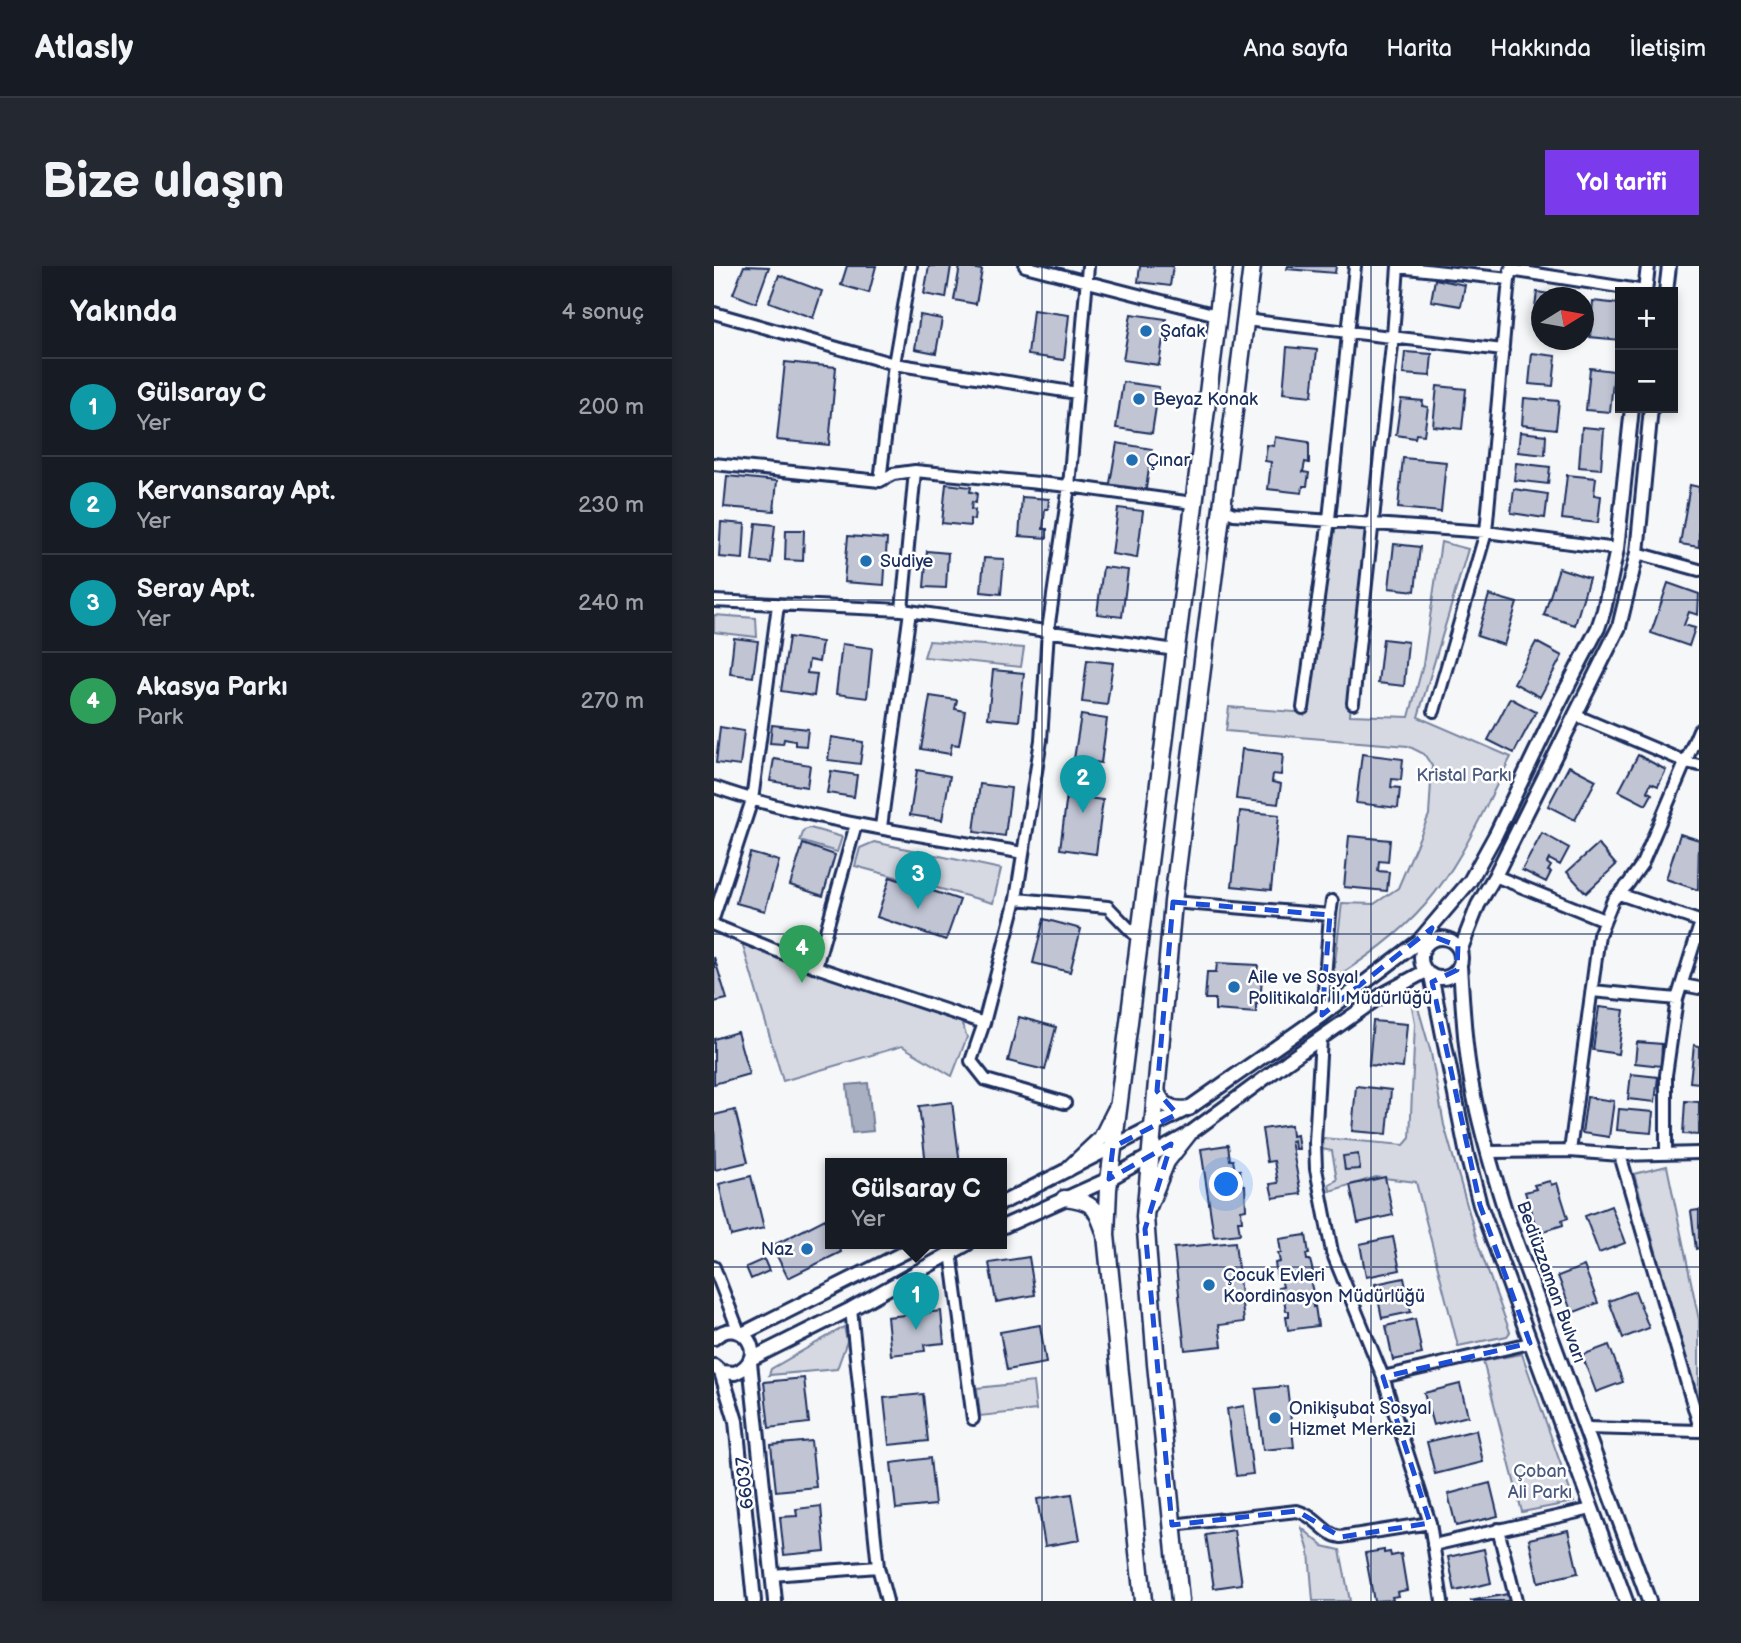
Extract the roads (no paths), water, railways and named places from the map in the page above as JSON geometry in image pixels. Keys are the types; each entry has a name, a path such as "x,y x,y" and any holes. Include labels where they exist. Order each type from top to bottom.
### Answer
{"main road":[{"path":"1143,1601 1106,1235 1109,1179 1224,266"},
{"path":"1180,1601 1156,1364 1146,1229 1173,902 1252,266"},
{"path":"1157,1091 1168,1106 1189,1108"},
{"path":"1068,1169 1101,1138 1112,1120 1119,1093"},
{"path":"1146,1229 1150,1205 1163,1169 1189,1134"},
{"path":"1065,1198 1083,1200 1091,1205 1106,1235"}],"street":[{"path":"880,481 894,364 911,266"},
{"path":"1025,266 1217,315"},
{"path":"1065,1103 986,1080 971,1061 984,1023 1016,899 1041,740 1048,630 1069,486 1088,266"},
{"path":"1303,708 1329,519 1355,266"},
{"path":"1646,287 1648,266"},
{"path":"1667,287 1669,266"},
{"path":"1353,703 1393,336 1398,267 1510,272 1615,288"},
{"path":"1434,711 1486,532 1510,272"},
{"path":"714,313 894,364 1077,393"},
{"path":"1245,320 1503,350"},
{"path":"1007,1200 1189,1108 1322,1015 1410,948 1432,928 1470,881 1589,649 1604,610 1617,549 1631,413"},
{"path":"1007,1225 1109,1179 1189,1134 1382,995 1428,973 1440,978 1450,976 1460,966 1460,951 1478,905 1616,634 1636,553 1650,413"},
{"path":"714,463 880,481 893,474 915,471 1069,486 1193,503"},
{"path":"881,827 906,611 915,471"},
{"path":"1222,509 1234,514 1486,532 1617,549"},
{"path":"1636,553 1699,570"},
{"path":"714,601 906,611 1175,650"},
{"path":"714,916 752,800 778,605"},
{"path":"1574,715 1699,765"},
{"path":"1570,1151 1594,960 1604,920 1613,900 1642,864 1699,730"},
{"path":"714,786 752,800 856,824 1023,853"},
{"path":"816,967 856,824"},
{"path":"1495,876 1604,920"},
{"path":"1619,894 1699,921"},
{"path":"1016,899 1108,907 1138,937"},
{"path":"1322,1015 1332,901"},
{"path":"1173,902 1330,915"},
{"path":"714,925 816,967 984,1023"},
{"path":"1432,928 1421,955 1428,973 1480,1205 1626,1601"},
{"path":"1666,1154 1666,1075 1677,999 1696,952 1699,928"},
{"path":"1426,944 1436,938 1442,938 1453,942 1460,951"},
{"name":"Bediüzzaman Bulvarı","path":"1460,966 1465,1040 1474,1099 1487,1153 1507,1217 1649,1601"},
{"path":"1683,985 1699,988"},
{"path":"1592,991 1677,999"},
{"path":"1321,1038 1316,1169 1332,1252 1383,1377 1430,1523 1442,1601"},
{"path":"1487,1153 1699,1153"},
{"path":"1620,1155 1699,1425"},
{"path":"714,1338 725,1331 740,1333 910,1249"},
{"path":"716,1369 735,1373 742,1371 750,1360 851,1309 957,1249"},
{"path":"951,1252 973,1419"},
{"path":"714,1267 740,1333"},
{"path":"851,1309 878,1567 887,1601"},
{"name":"66037","path":"740,1333 751,1346 750,1360 775,1601"},
{"path":"1383,1377 1530,1343"},
{"name":"66037","path":"716,1369 736,1422 754,1601"},
{"path":"1586,1428 1699,1431"},
{"path":"1433,1545 1591,1509"},
{"path":"1172,1525 1297,1511 1310,1514 1333,1536 1341,1537 1430,1523"},
{"path":"1499,1529 1516,1601"},
{"path":"772,1575 878,1567"}],"water":[{"path":"868,1083 873,1131 852,1133 847,1085"}],"place":[{"name":"Şafak","path":"1146,331"},
{"name":"Beyaz Konak","path":"1139,399"},
{"name":"Çınar","path":"1132,460"},
{"name":"Sudiye","path":"866,561"},
{"name":"Kervansaray Apt.","path":"1083,813"},
{"name":"Seray Apt.","path":"918,909"},
{"name":"Akasya Parkı","path":"802,983"},
{"name":"Aile ve Sosyal Politikalar İl Müdürlüğü","path":"1234,987"},
{"name":"Naz","path":"807,1249"},
{"name":"Çocuk Evleri Koordinasyon Müdürlüğü","path":"1209,1285"},
{"name":"Gülsaray C","path":"916,1330"},
{"name":"Onikişubat Sosyal Hizmet Merkezi","path":"1275,1418"}],"park label":[{"name":"Kristal Parkı","path":"1464,775"},
{"name":"Çoban Ali Parkı","path":"1540,1481"}]}
